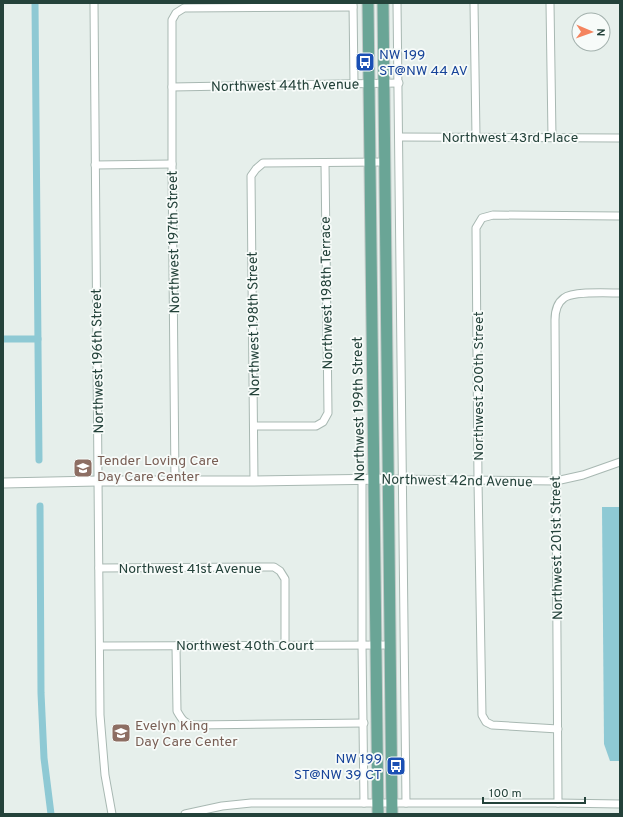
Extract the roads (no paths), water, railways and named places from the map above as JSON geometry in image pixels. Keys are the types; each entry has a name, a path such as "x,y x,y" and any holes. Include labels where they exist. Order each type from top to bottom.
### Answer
{"main road":[{"name":"Northwest 199th Street","path":"368,3 378,808"},
{"name":"Northwest 199th Street","path":"383,3 392,809"}],"street":[{"name":"Northwest 196th Street","path":"94,3 94,165 100,715 105,776 112,814"},
{"path":"397,3 406,803"},
{"path":"474,3 476,137"},
{"path":"550,3 552,137"},
{"path":"353,5 354,84"},
{"name":"Northwest 197th Street","path":"175,481 172,20 176,13 184,8 353,5"},
{"name":"Northwest 44th Avenue","path":"172,87 398,83"},
{"name":"Northwest 43rd Place","path":"399,137 620,138"},
{"path":"325,163 384,162"},
{"name":"Northwest 198th Street","path":"254,481 252,176 256,169 263,163 325,163"},
{"name":"Northwest 198th Terrace","path":"254,426 316,426 323,422 328,413 325,163"},
{"path":"94,165 172,164"},
{"name":"Northwest 200th Street","path":"558,729 492,725 486,722 482,715 476,228 482,218 493,215 620,216"},
{"name":"Northwest 201st Street","path":"558,803 556,311 560,303 566,297 582,293 620,293"},
{"name":"Northwest 42nd Avenue","path":"3,483 362,479 556,481 582,475 620,462"},
{"path":"362,479 364,803"},
{"name":"Northwest 41st Avenue","path":"99,568 274,567 280,571 285,579 285,645"},
{"name":"Northwest 40th Court","path":"100,646 390,645"},
{"path":"176,646 177,711 182,719 187,723 194,725 364,723"},
{"path":"185,814 222,806 251,804 364,803 378,808 392,809 406,803 620,804"}],"water":[{"path":"602,507 620,507 620,761 610,761 604,744"}],"waterway":[{"path":"35,3 39,460"},
{"path":"3,339 38,339"},
{"path":"40,506 41,693 44,758 51,814"}],"place":[{"name":"NW 199 ST@NW 44 AV","path":"365,62"},
{"name":"Tender Loving Care Day Care Center","path":"83,468"},
{"name":"Evelyn King Day Care Center","path":"121,733"},
{"name":"NW 199 ST@NW 39 CT","path":"396,766"}]}
